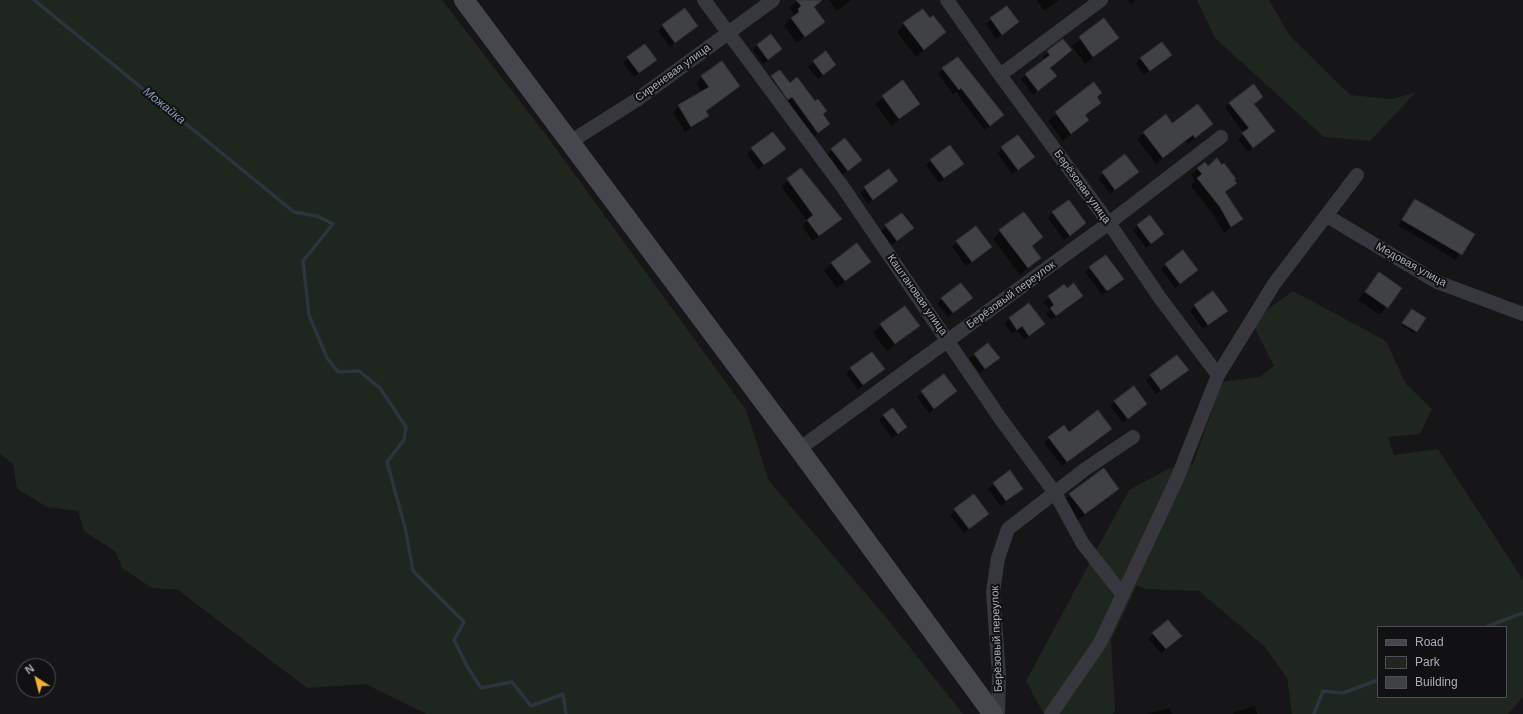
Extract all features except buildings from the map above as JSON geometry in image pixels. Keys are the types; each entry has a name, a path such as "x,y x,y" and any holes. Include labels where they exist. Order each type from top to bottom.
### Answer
{"main road":[{"path":"464,0 799,449 993,714"}],"street":[{"name":"Каштановая улица","path":"704,0 842,186 1000,418 1055,493 1083,544 1123,595"},
{"name":"Сиреневая улица","path":"570,142 638,99 772,0"},
{"name":"Берёзовая улица","path":"947,0 1000,75 1109,223 1160,298 1218,374"},
{"path":"1000,75 1101,0"},
{"name":"Берёзовый переулок","path":"799,449 1109,223 1221,137"},
{"path":"1051,714 1100,643 1177,479 1218,374 1274,284 1357,175"},
{"name":"Медовая улица","path":"1327,216 1437,282 1523,314"},
{"name":"Берёзовый переулок","path":"998,714 999,676 994,592 998,558 1008,529 1133,437"}],"green space":[{"path":"0,0 442,0 546,135 746,410 769,481 885,616 963,714 427,714 365,684 307,688 178,590 152,588 122,568 116,552 84,531 78,511 47,507 17,489 13,464 0,454"},
{"path":"1197,0 1269,0 1289,35 1350,95 1392,99 1416,92 1370,141 1324,137 1215,38"},
{"path":"1293,291 1386,341 1406,384 1432,409 1420,434 1388,437 1394,455 1438,449 1523,580 1523,697 1508,714 1292,714 1287,678 1265,647 1199,591 1145,589 1137,585 1111,640 1115,710 1113,714 1044,714 1026,681 1129,490 1168,469 1193,464 1222,382 1260,377 1274,366 1251,321"}],"waterway":[{"name":"Можайка","path":"34,0 294,212 317,216 333,224 303,261 309,315 327,358 338,372 359,371 380,388 406,427 404,440 387,462 405,527 413,571 464,622 454,640 467,666 481,688 512,682 531,706 563,694 566,714"},
{"path":"1489,626 1523,613"},
{"path":"1314,714 1323,691 1343,693 1377,680"}]}
